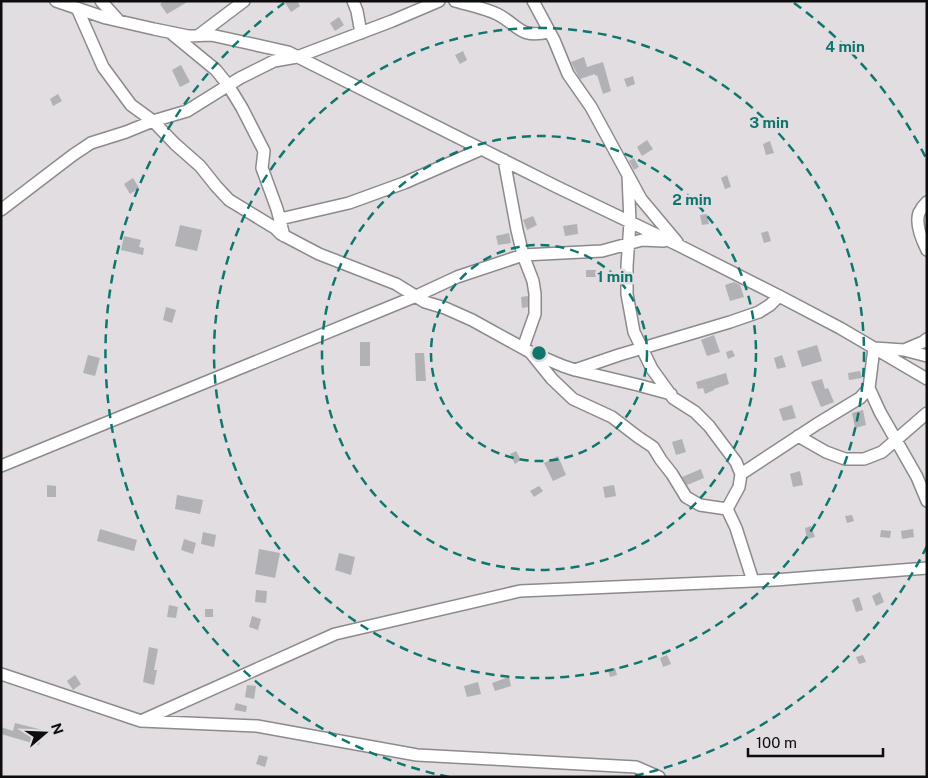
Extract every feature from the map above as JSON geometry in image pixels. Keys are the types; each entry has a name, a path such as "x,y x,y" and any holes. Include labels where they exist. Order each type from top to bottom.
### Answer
{"street":[{"path":"56,1 119,21 188,36 211,35 288,52 779,296 927,379"},
{"path":"101,1 119,21"},
{"path":"199,35 244,1"},
{"path":"353,1 357,11 360,32"},
{"path":"455,1 497,14 521,31 537,34 549,32"},
{"path":"533,1 568,74 591,107 641,199 680,246"},
{"path":"1,210 91,143 187,111 240,78 274,61 297,57 437,2"},
{"path":"77,8 103,67 131,105 153,121 200,166 230,200 275,228 284,236 319,254 396,284 425,302 445,308 472,320 526,350 575,370 670,394"},
{"path":"170,32 216,70 242,108 264,151 262,168 270,187 284,236"},
{"path":"280,219 349,203 404,183 482,149"},
{"path":"504,160 523,255 533,280 536,314 526,350"},
{"path":"628,175 630,222 627,294 634,332 652,369 673,398 695,412 709,426 736,462 741,474 739,486 727,509"},
{"path":"927,202 920,211 918,220 920,233 927,250"},
{"path":"1,466 457,277 523,255 602,251 642,240 661,240 680,246"},
{"path":"575,370 759,312 779,296"},
{"path":"904,350 927,339"},
{"path":"874,348 904,350 927,356"},
{"path":"874,348 869,388 880,412 917,477 927,501"},
{"path":"526,350 573,399 612,417 653,447 686,497 700,506 727,509"},
{"path":"741,474 860,398 869,388"},
{"path":"798,436 826,452 845,459 864,458 882,452 927,413"},
{"path":"727,509 736,528 753,581"},
{"path":"140,721 335,634 520,591 753,581 927,568"},
{"path":"1,674 140,721 257,726 417,755 636,767 659,777"}],"building":[{"path":"164,1 189,1 167,14 160,4"},
{"path":"284,1 297,1 300,6 291,12"},
{"path":"339,17 344,25 335,31 330,23"},
{"path":"463,51 467,60 460,64 455,55"},
{"path":"584,57 587,67 603,62 611,91 603,94 595,74 580,79 571,62"},
{"path":"181,65 190,82 180,87 172,70"},
{"path":"633,76 635,84 627,87 624,79"},
{"path":"58,94 62,101 53,106 50,99"},
{"path":"647,140 653,149 642,156 637,147"},
{"path":"770,141 774,153 766,155 763,144"},
{"path":"634,158 639,167 634,170 629,161"},
{"path":"727,175 731,187 725,189 721,178"},
{"path":"133,178 139,188 130,194 124,184"},
{"path":"707,214 709,224 702,225 700,215"},
{"path":"533,216 537,225 527,230 523,220"},
{"path":"577,224 578,234 565,236 563,226"},
{"path":"180,225 202,230 197,251 175,246"},
{"path":"768,231 771,241 764,243 761,233"},
{"path":"509,233 511,243 498,245 496,236"},
{"path":"124,236 141,240 139,247 144,248 143,255 121,250"},
{"path":"586,270 596,270 596,277 586,277"},
{"path":"734,282 740,285 744,297 730,301 725,285"},
{"path":"528,296 528,307 522,308 521,297"},
{"path":"166,307 176,310 172,323 163,320"},
{"path":"714,335 720,352 707,356 701,340"},
{"path":"360,342 370,342 370,366 360,366"},
{"path":"817,345 822,361 802,367 797,351"},
{"path":"732,350 735,356 728,359 726,352"},
{"path":"415,353 424,353 426,381 416,381"},
{"path":"88,355 100,358 95,376 83,373"},
{"path":"782,355 786,367 777,369 774,358"},
{"path":"860,371 862,378 849,380 848,373"},
{"path":"726,373 729,384 705,394 703,388 698,389 696,382"},
{"path":"822,379 825,389 828,388 834,402 821,407 811,382"},
{"path":"792,405 796,418 783,421 779,409"},
{"path":"863,410 866,425 855,428 852,413"},
{"path":"682,439 686,452 676,455 672,442"},
{"path":"516,451 521,460 515,464 510,454"},
{"path":"558,456 566,475 553,481 544,463"},
{"path":"701,469 704,478 687,485 682,477"},
{"path":"800,471 803,485 793,487 790,474"},
{"path":"47,485 56,486 56,497 47,497"},
{"path":"614,485 616,496 605,498 603,487"},
{"path":"539,486 543,491 534,497 530,491"},
{"path":"177,495 203,500 200,514 175,509"},
{"path":"852,515 854,521 847,523 845,516"},
{"path":"811,526 815,537 807,539 805,528"},
{"path":"100,529 137,540 134,551 97,541"},
{"path":"913,529 914,537 902,539 901,531"},
{"path":"881,530 891,531 890,538 880,537"},
{"path":"203,532 216,535 214,547 201,544"},
{"path":"184,539 196,543 193,554 181,550"},
{"path":"259,549 280,553 275,578 255,574"},
{"path":"339,553 355,557 351,575 335,570"},
{"path":"256,590 267,591 266,603 255,602"},
{"path":"880,592 884,602 876,606 872,596"},
{"path":"859,597 863,610 856,612 852,600"},
{"path":"169,605 178,607 176,618 167,617"},
{"path":"205,609 213,609 213,617 205,617"},
{"path":"252,616 261,619 258,630 249,627"},
{"path":"149,647 158,649 154,670 157,670 154,685 143,682"},
{"path":"667,655 671,664 663,667 660,658"},
{"path":"863,655 866,662 859,664 856,657"},
{"path":"615,668 617,675 610,677 608,670"},
{"path":"75,675 81,684 73,690 67,681"},
{"path":"509,677 511,686 495,691 492,683"},
{"path":"478,682 481,694 467,697 464,686"},
{"path":"247,685 256,686 254,699 245,697"},
{"path":"236,703 247,706 246,712 234,710"},
{"path":"15,723 43,730 39,745 1,734 1,727 13,731"},
{"path":"259,755 268,757 265,767 256,764"}]}
